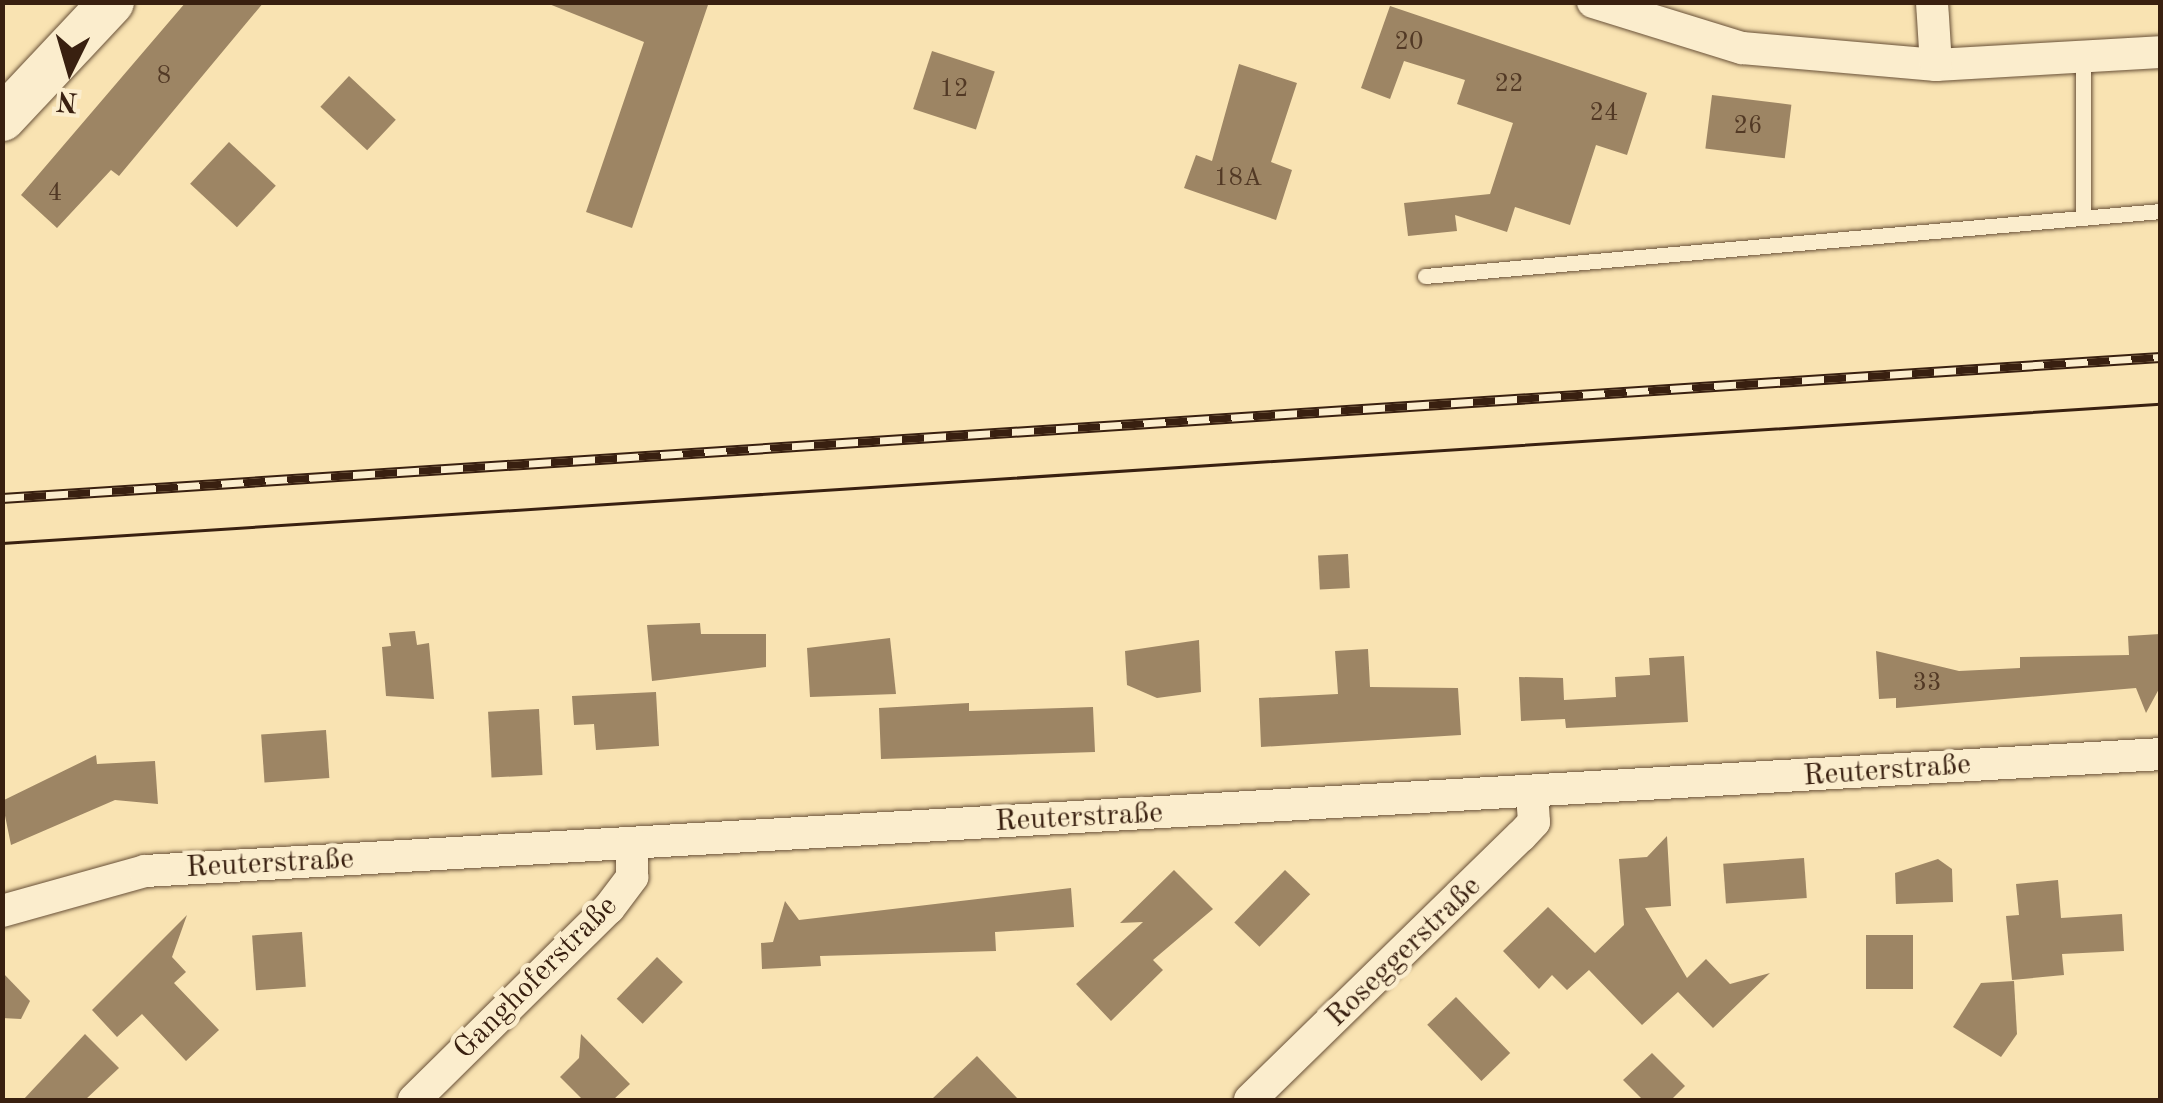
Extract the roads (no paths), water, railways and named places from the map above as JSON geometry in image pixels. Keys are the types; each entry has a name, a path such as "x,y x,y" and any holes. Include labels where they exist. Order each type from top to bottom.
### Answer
{"street":[{"path":"2,118 111,2"},
{"path":"1593,2 1742,48 1936,64 2160,52"},
{"path":"1932,2 1936,64"},
{"name":"Reuterstraße","path":"2,910 144,870 2160,754"},
{"name":"Roseggerstraße","path":"1250,1100 1522,836 1534,822 1532,792"},
{"name":"Ganghoferstraße","path":"414,1100 609,908 632,877 632,843"}],"lane":[{"path":"2083,57 2083,216"},
{"path":"1425,276 2160,211"}],"tram line":[{"path":"2,543 2160,404"}],"railway":[{"path":"2,498 2160,357"}]}
